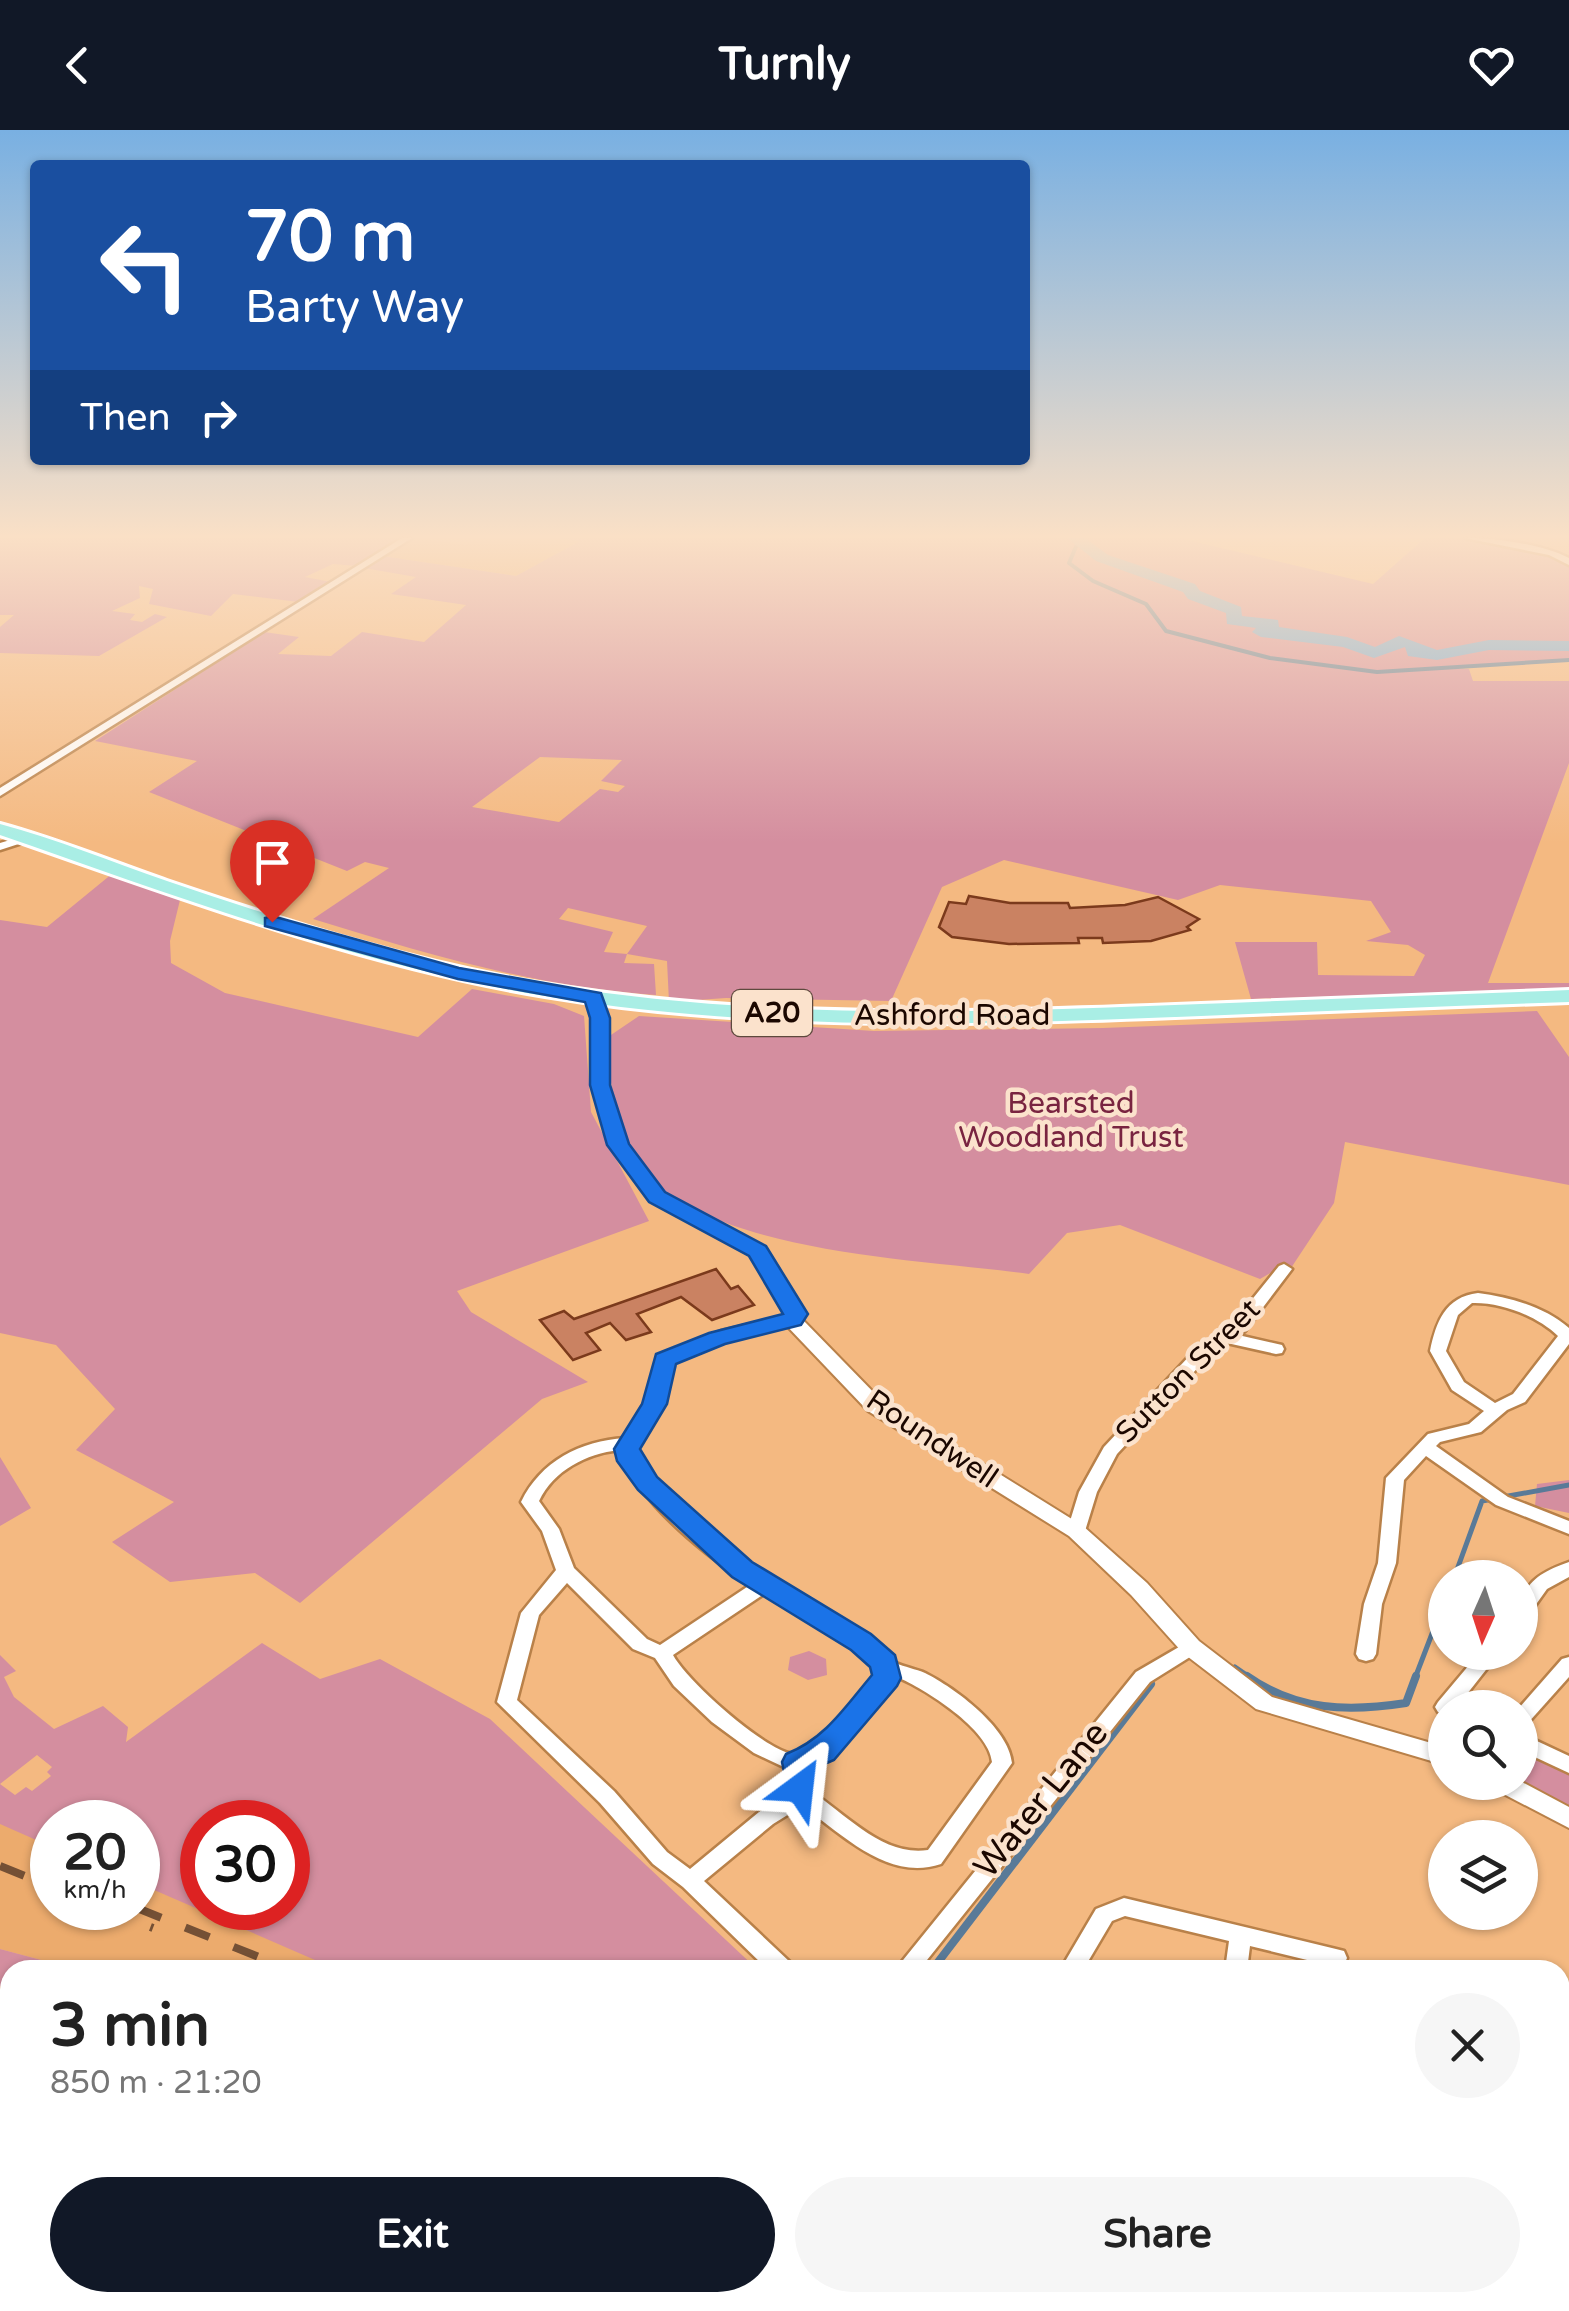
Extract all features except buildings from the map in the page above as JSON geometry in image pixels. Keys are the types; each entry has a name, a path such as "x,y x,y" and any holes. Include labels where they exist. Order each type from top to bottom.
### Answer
{"main road":[{"name":"Ashford Road","path":"0,829 354,947 458,973 594,998 777,1013 970,1016 1569,996"}],"street":[{"path":"0,793 245,640"},
{"path":"0,847 27,838"},
{"name":"Roundwell","path":"594,998 600,1018 600,1085 618,1145 657,1197 758,1251 796,1314 792,1320 875,1406 1076,1531 1138,1589 1191,1647 1264,1703 1428,1751"},
{"path":"600,1018 623,1001"},
{"name":"Sutton Street","path":"1076,1531 1088,1492 1110,1451 1143,1410 1239,1327 1284,1269"},
{"path":"1366,1654 1372,1604 1388,1563 1395,1478 1434,1438 1475,1428 1494,1410 1519,1398 1537,1380 1567,1336 1562,1325 1544,1317 1488,1298 1470,1298 1456,1306 1443,1327 1438,1352 1458,1386 1494,1410"},
{"path":"628,1444 586,1449 533,1494 532,1508 550,1530 566,1571 640,1644 662,1653 672,1673 750,1740 774,1756 797,1762 824,1752 886,1678 886,1668 877,1653 764,1585 648,1484 630,1461 628,1444 655,1404 664,1360 717,1338 792,1320"},
{"path":"1223,1337 1276,1349"},
{"path":"1426,1448 1502,1501 1569,1528"},
{"path":"1538,1587 1569,1569"},
{"path":"566,1571 530,1612 507,1702 607,1797 660,1858 690,1881 773,1960"},
{"path":"662,1653 764,1585"},
{"name":"Water Lane","path":"914,1960 1143,1677 1191,1647"},
{"path":"1538,1698 1569,1664"},
{"path":"797,1762 802,1796 887,1851 902,1858 934,1858 1002,1763 998,1745 948,1698 909,1672 886,1668"},
{"path":"1459,1690 1476,1670"},
{"path":"1538,1749 1569,1765"},
{"path":"690,1881 766,1818 802,1796"},
{"path":"1536,1800 1569,1818"},
{"path":"1077,1960 1104,1915 1124,1907 1336,1958"},
{"path":"1237,1960 1240,1937"}],"shaded area":[{"path":"0,1802 30,1814 30,1930 160,1930 160,1868 180,1887 180,1930 255,1930 326,1960 41,1960 0,1949"}],"green space":[{"path":"0,640 127,640 99,656 0,653"},
{"path":"252,640 296,640 278,654 331,656 352,640 1569,640 1569,659 1442,668 1469,669 1473,681 1569,681 1569,763 1488,983 1569,983 1569,989 1251,999 1235,942 1317,942 1318,975 1414,976 1425,955 1408,945 1366,941 1391,932 1371,901 1220,885 1178,900 1004,860 942,887 891,1001 726,998 669,1002 667,961 627,954 624,963 654,964 656,995 612,991 482,967 313,919 389,868 365,862 347,871 149,792 197,761 95,741","holes":["540,757 622,760 601,781 625,786 618,792 600,789 559,822 472,807","568,908 647,926 627,954 604,952 613,932 559,919"]},
{"path":"113,873 180,900 170,941 171,963 225,993 418,1037 472,989 554,1004 584,1016 591,1112 649,1221 457,1291 471,1312 588,1382 542,1399 300,1603 255,1573 170,1582 112,1542 174,1502 76,1450 115,1409 56,1345 0,1333 0,920 47,927"},
{"name":"Bearsted Woodland Trust","path":"1537,1011 1569,1057 1569,1185 1345,1142 1334,1203 1289,1271 1279,1268 1260,1279 1120,1225 1067,1233 1029,1274 832,1250 732,1225 689,1206 643,1170 619,1115 605,1039 639,1016 874,1031 1103,1028"},
{"path":"0,1457 31,1508 0,1526"},
{"path":"1569,1480 1569,1513 1535,1506 1537,1484"},
{"path":"262,1643 320,1679 380,1659 490,1719 747,1960 315,1960 246,1930 310,1930 310,1800 180,1800 180,1901 160,1893 160,1800 30,1800 30,1837 0,1824 0,1784 0,1655 16,1671 4,1677 14,1697 54,1729 103,1706 128,1727 126,1742","holes":["37,1755 52,1767 47,1772 51,1776 32,1791 26,1787 15,1795 0,1784"]},
{"path":"809,1651 826,1659 827,1675 808,1680 788,1670 790,1657"},
{"path":"1538,1753 1569,1768 1569,1806 1538,1790"},
{"path":"0,1949 41,1960 0,1960"}],"waterway":[{"path":"1200,640 1270,658 1377,672 1569,660"},
{"path":"1334,640 1374,653 1399,641 1414,644 1414,652 1437,655 1489,645 1569,646"},
{"path":"1503,1497 1569,1485"},
{"path":"1461,1560 1482,1501 1493,1499"},
{"path":"1415,1678 1428,1644"},
{"path":"1235,1667 1251,1678"},
{"path":"1247,1676 1285,1696 1343,1708 1406,1703 1416,1676"},
{"path":"940,1960 1151,1684"}],"railway":[{"path":"0,1866 30,1878"},
{"path":"160,1917 266,1960"}],"route":[{"path":"272,922 458,973 594,998 600,1018 600,1085 618,1145 657,1197 758,1251 796,1314 792,1320 717,1338 664,1360 655,1404 627,1449 630,1461 648,1484 742,1570 861,1642 884,1662 886,1678 834,1742 824,1752 797,1762 800,1788"}]}
